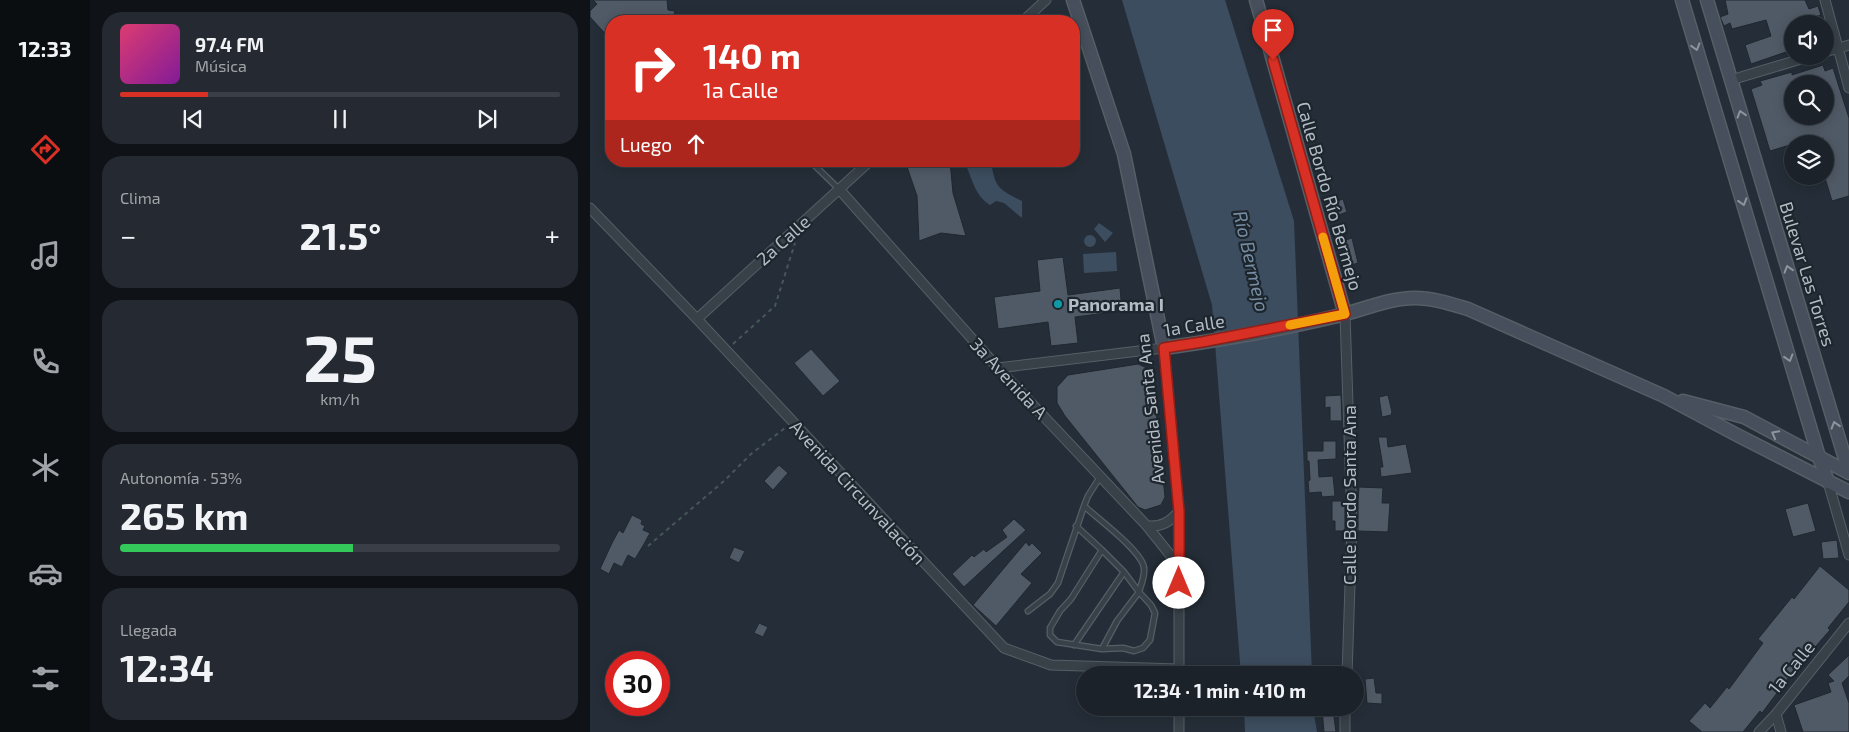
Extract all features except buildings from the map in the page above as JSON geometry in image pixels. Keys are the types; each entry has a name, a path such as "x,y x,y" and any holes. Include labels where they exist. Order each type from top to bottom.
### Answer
{"main road":[{"name":"Avenida Santa Ana","path":"1073,0 1078,15"},
{"name":"Calle Bordo Río Bermejo","path":"1256,0 1345,314"},
{"path":"1682,0 1818,457 1828,482"},
{"name":"Bulevar Las Torres","path":"1707,0 1849,472"},
{"name":"Avenida Santa Ana","path":"1080,21 1124,154 1164,348"},
{"name":"1a Calle","path":"1164,348 1345,314 1387,301 1416,298 1439,301 1468,309 1664,396"},
{"path":"1664,396 1744,417 1849,472"},
{"path":"1664,396 1737,436 1849,492"}],"street":[{"path":"1030,15 1046,0"},
{"path":"1825,0 1849,88"},
{"path":"1834,49 1849,45"},
{"path":"1731,80 1784,64"},
{"name":"2a Calle","path":"696,319 863,167"},
{"name":"3a Avenida A","path":"839,189 998,368 1147,526 1179,566"},
{"name":"Avenida Circunvalación","path":"590,208 1004,648 1051,665 1076,666"},
{"name":"Calle Bordo Santa Ana","path":"1345,314 1352,524 1347,666"},
{"name":"1a Calle","path":"998,368 1164,348"},
{"name":"Avenida Santa Ana","path":"1164,348 1179,511 1179,666"},
{"path":"1828,482 1849,555"},
{"path":"1147,526 1157,527 1170,522 1179,511"},
{"name":"1a Calle","path":"1759,732 1776,714 1849,623"},
{"path":"1776,714 1781,732"},
{"path":"1178,732 1179,716"},
{"path":"1345,716 1345,732"}],"lane":[{"path":"816,167 839,189"},
{"path":"1028,611 1050,594 1058,583 1076,526 1088,496 1100,475"},
{"path":"1084,506 1112,529 1139,557 1144,566 1144,578 1139,592 1118,621 1102,649"},
{"path":"1076,526 1102,550 1124,572 1156,613 1150,640 1143,648 1134,651 1123,648 1102,649 1057,642 1050,635 1050,628 1060,611 1071,599 1102,550"},
{"path":"1074,645 1124,572"}],"path":[{"path":"726,351 775,306 796,242"},
{"path":"648,546 724,481 751,454 792,421"}],"water":[{"name":"Río Bermejo","path":"1122,0 1225,0 1294,221 1312,666 1240,666 1212,305"},
{"path":"966,167 992,167 999,187 1022,201 1022,218 1004,203 996,201 990,205 980,196"},
{"path":"1099,223 1113,233 1105,242 1094,229"},
{"path":"1092,235 1095,236 1095,246 1088,247 1085,246 1084,239 1085,236"},
{"path":"1116,252 1117,271 1084,273 1083,254"},
{"path":"1244,716 1314,716 1317,732 1245,732"}],"slow traffic":[{"path":"1290,325 1345,314 1323,237"}],"place":[{"name":"Panorama I","path":"1058,304"}],"route":[{"path":"1179,583 1179,511 1164,348 1345,314 1273,60"}]}
